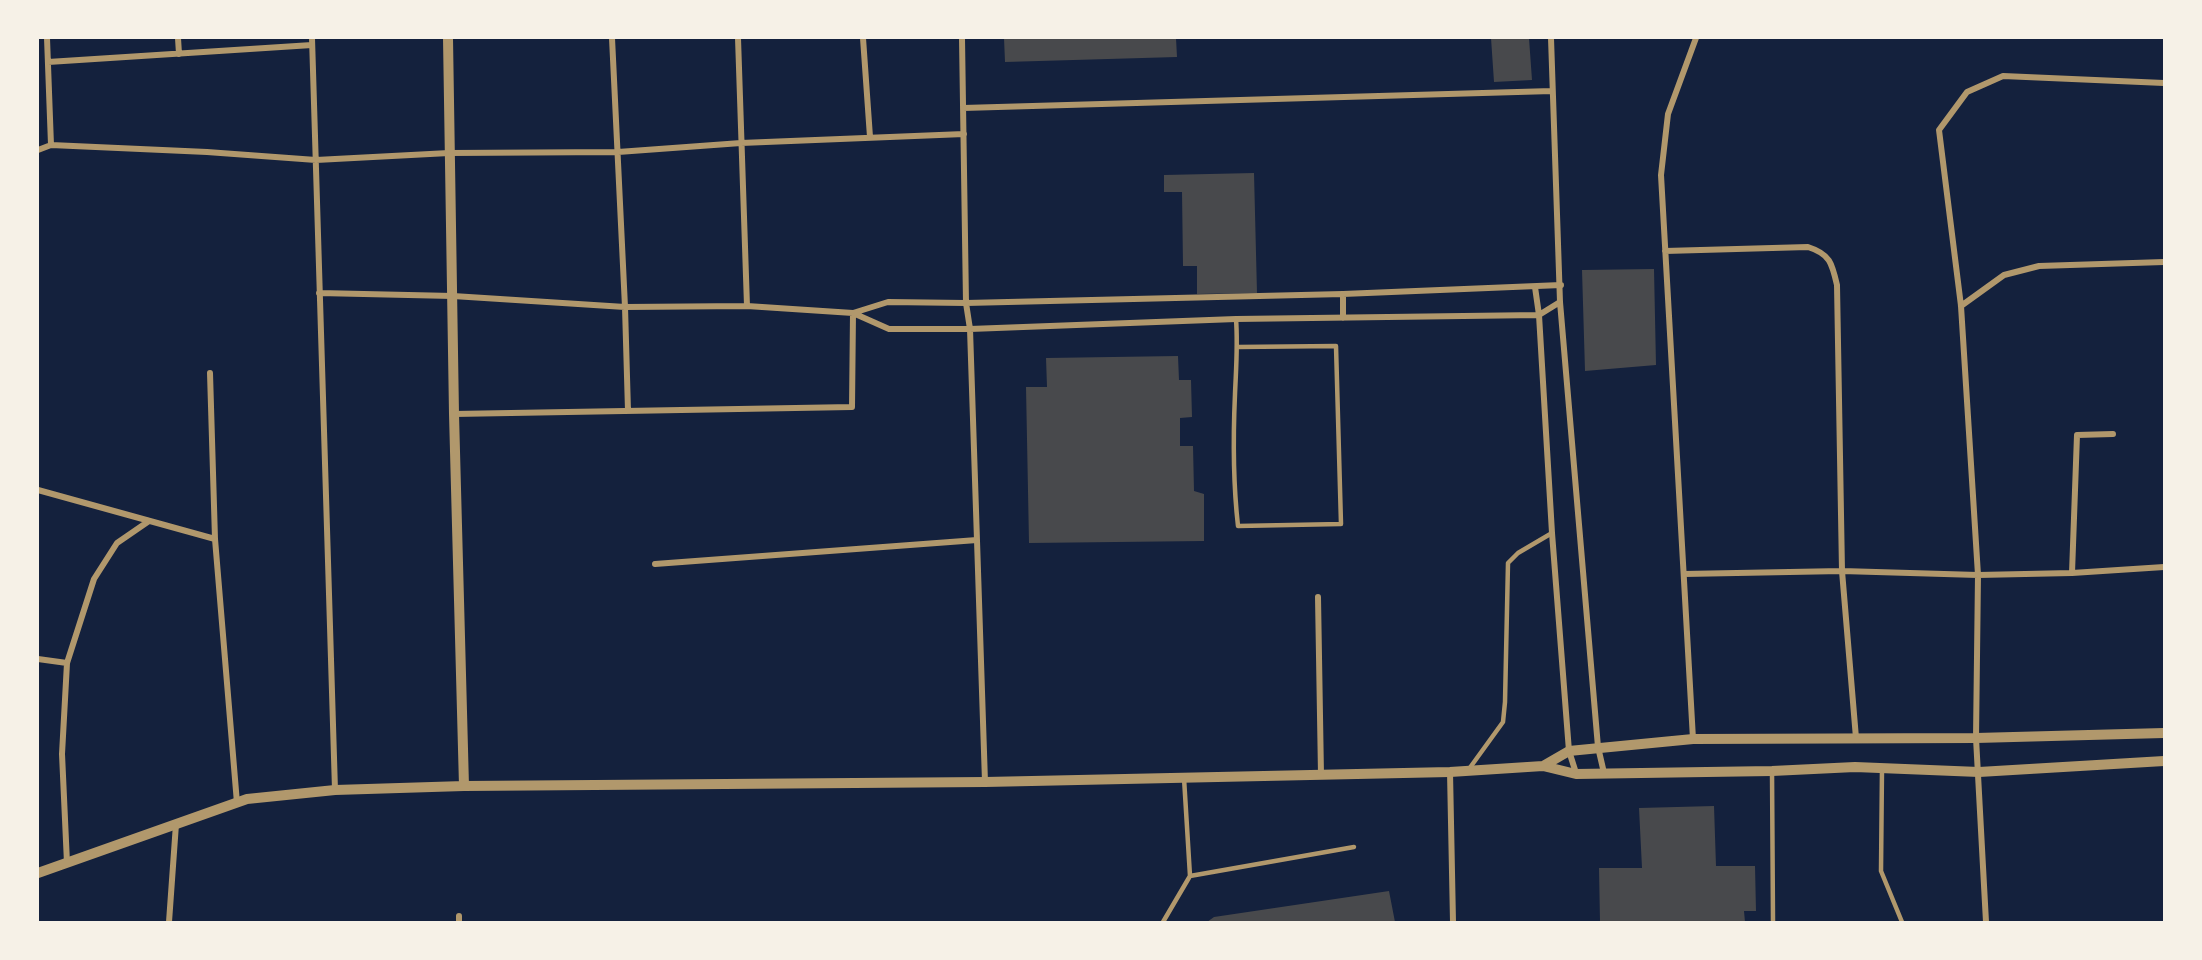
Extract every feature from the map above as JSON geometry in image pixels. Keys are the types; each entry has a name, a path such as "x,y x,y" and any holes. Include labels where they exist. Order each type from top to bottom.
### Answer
{"street":[{"path":"47,38 51,145"},
{"path":"178,38 179,54"},
{"path":"312,38 334,790"},
{"path":"447,38 464,786"},
{"path":"612,38 628,411"},
{"path":"738,38 747,306"},
{"path":"863,38 870,137"},
{"path":"962,38 966,303 970,329 985,782"},
{"path":"1551,38 1560,302 1599,747 1604,773"},
{"path":"1693,739 1661,175 1668,114 1696,38"},
{"path":"38,46 47,45"},
{"path":"48,62 312,45"},
{"path":"1986,922 1976,738 1978,575 1961,306 1939,130 1967,92 2003,76 2164,83"},
{"path":"963,108 1552,92"},
{"path":"38,150 51,145 207,152 316,160 449,153 618,152 741,143 964,134"},
{"path":"1665,251 1808,247 1821,251 1832,263 1837,285 1842,571 1856,738"},
{"path":"1961,306 2004,275 2039,266 2164,262"},
{"path":"853,313 888,302 966,303 1343,294 1560,285"},
{"path":"1535,287 1539,315 1552,533 1569,751 1576,774"},
{"path":"320,293 453,296 625,307 747,306 853,313 889,329 1539,315 1560,302"},
{"path":"1343,294 1343,318"},
{"path":"454,414 852,406 853,313"},
{"path":"210,374 215,539 237,803"},
{"path":"2072,573 2077,435 2113,434"},
{"path":"38,490 215,539"},
{"path":"67,862 62,754 67,663 93,579 117,543 149,521"},
{"path":"655,564 977,540"},
{"path":"1684,574 1842,571 1978,575 2072,573 2164,567"},
{"path":"1318,597 1321,775"},
{"path":"38,659 67,663"},
{"path":"1543,766 1569,751 1693,739 1976,738 2164,733"},
{"path":"38,873 247,799 334,790 464,786 985,782 1450,772 1543,766 1576,774 1772,771 1855,767 1979,772 2164,761"},
{"path":"1450,772 1453,922"},
{"path":"169,922 176,824"}],"lane":[{"path":"1236,320 1238,347 1234,481 1238,526 1341,524 1336,346 1238,347"},
{"path":"1467,771 1503,722 1508,562 1552,533"},
{"path":"1882,768 1881,871 1902,922"},
{"path":"1772,771 1773,922"},
{"path":"1163,922 1190,876 1184,778"},
{"path":"1190,876 1354,847"}],"building":[{"path":"1004,38 1176,38 1177,57 1005,62"},
{"path":"1491,38 1529,38 1532,80 1494,82"},
{"path":"1254,173 1257,293 1197,294 1197,266 1183,266 1182,192 1164,192 1164,175"},
{"path":"1654,269 1656,365 1585,371 1582,270"},
{"path":"1178,356 1179,380 1191,380 1192,417 1180,418 1180,446 1193,446 1194,491 1204,494 1204,541 1029,543 1026,387 1047,387 1046,358"},
{"path":"1714,806 1716,866 1755,866 1756,911 1744,911 1745,922 1600,922 1599,868 1642,868 1639,808"},
{"path":"1389,891 1395,922 1207,922 1214,917"}]}
